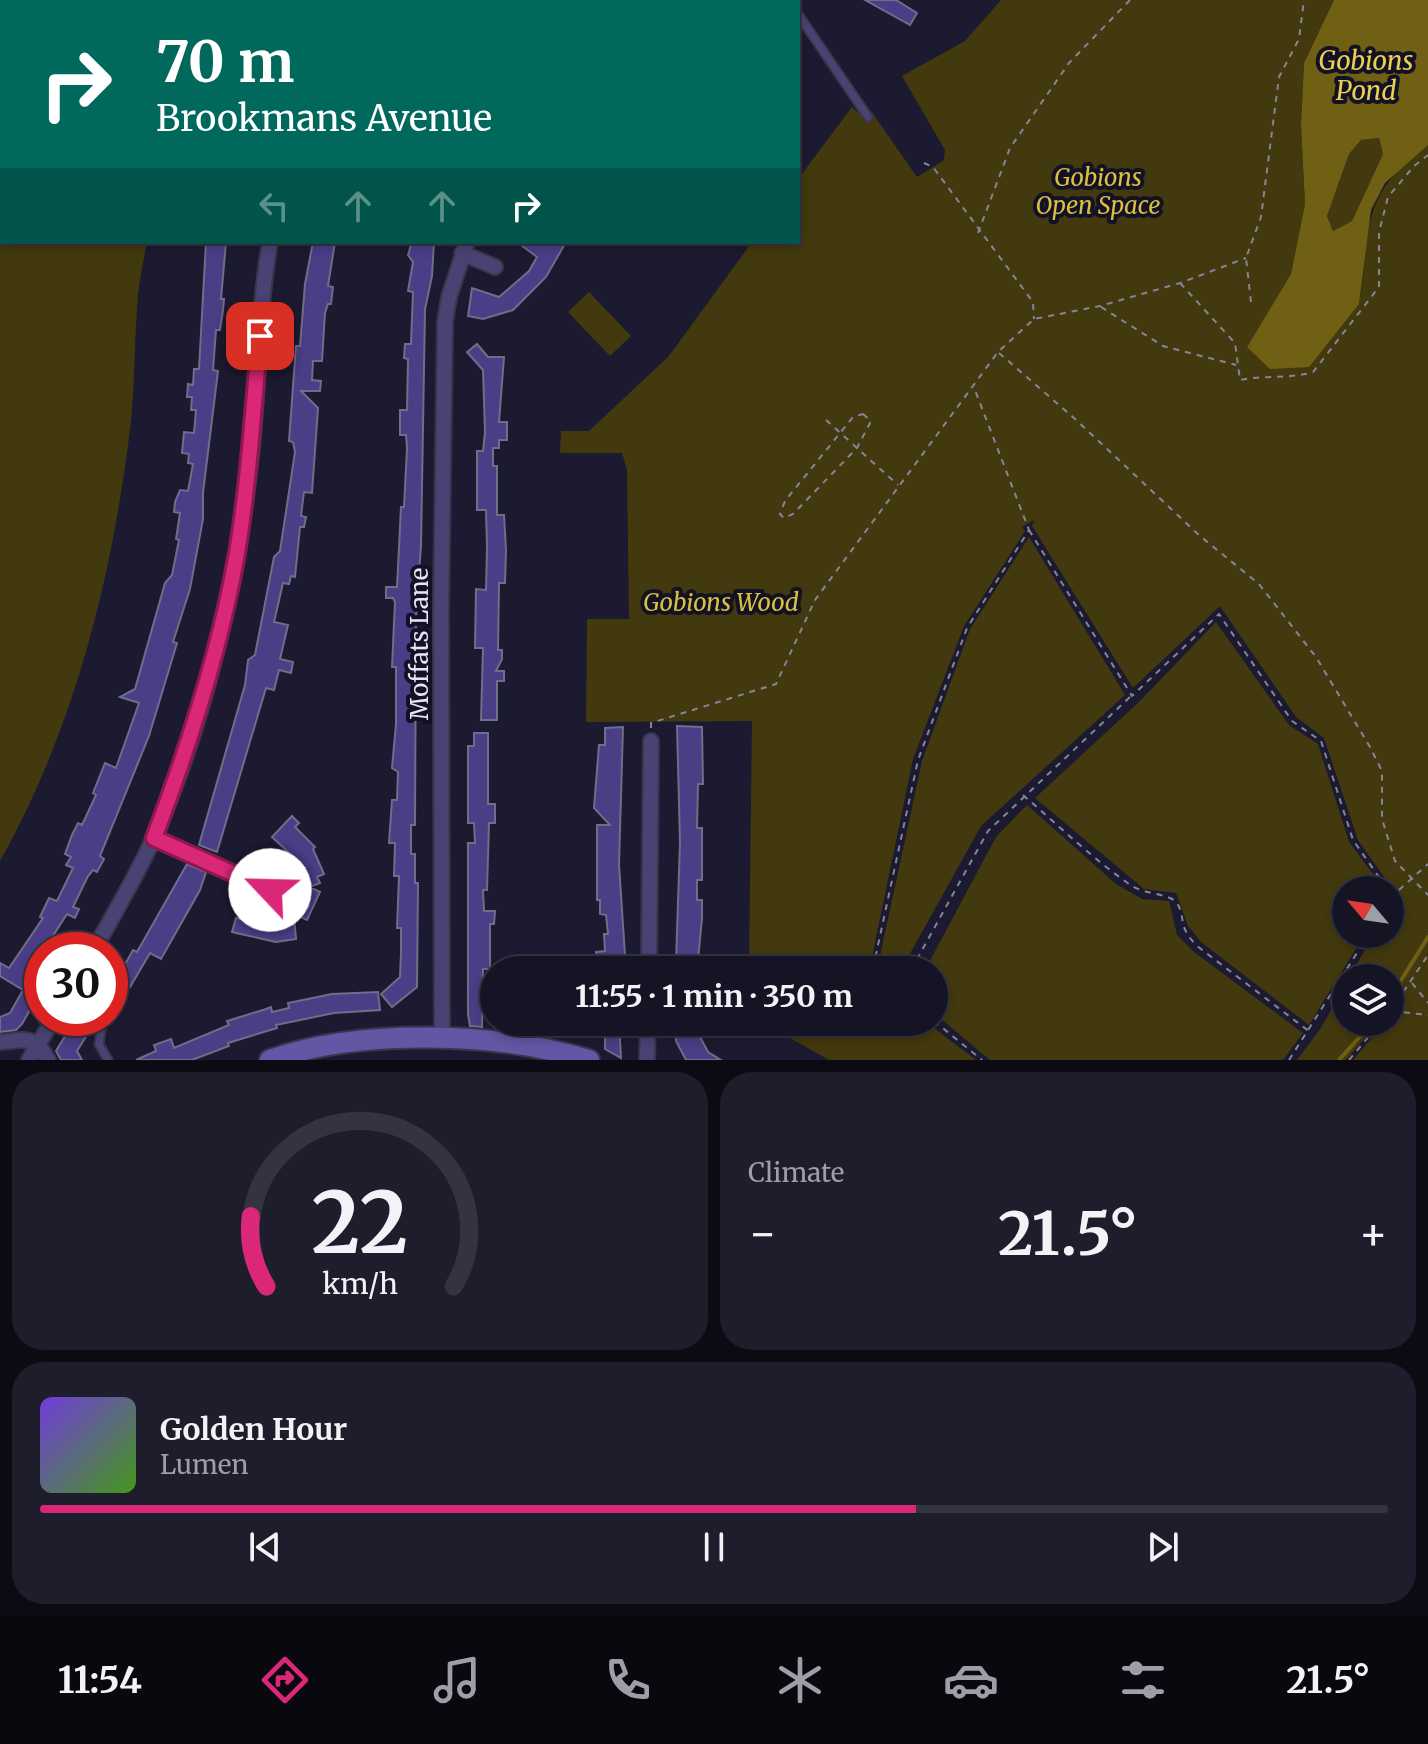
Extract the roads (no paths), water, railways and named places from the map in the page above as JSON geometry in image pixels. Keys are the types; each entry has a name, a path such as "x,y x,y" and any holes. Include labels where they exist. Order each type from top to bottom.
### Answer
{"street":[{"path":"104,932 154,838 182,765 208,680 237,556 252,446 270,244"},
{"name":"Moffats Lane","path":"442,1039 441,611 445,322 465,247 495,267"},
{"path":"649,956 651,741"},
{"path":"154,838 270,890"},
{"path":"29,1060 44,1036"},
{"path":"647,1060 648,1036"},
{"path":"270,1060 347,1042 442,1039 535,1046 589,1060"},
{"path":"0,1042 31,1040 39,1044 48,1060"}],"lane":[{"path":"800,17 868,117"},
{"path":"100,1036 99,1044 108,1060"}],"water":[{"name":"Gobions Pond","path":"1334,0 1428,0 1428,145 1385,183 1371,210 1359,304 1309,367 1270,369 1247,347 1291,274 1305,204 1301,125 1304,63","holes":["1379,138 1383,154 1352,221 1333,231 1327,216 1349,154 1361,140"]}],"waterway":[{"path":"1404,976 1428,937"},
{"path":"1339,1060 1360,1036"}],"park label":[{"name":"Gobions Open Space","path":"1098,191"},
{"name":"Gobions Wood","path":"721,602"}]}
